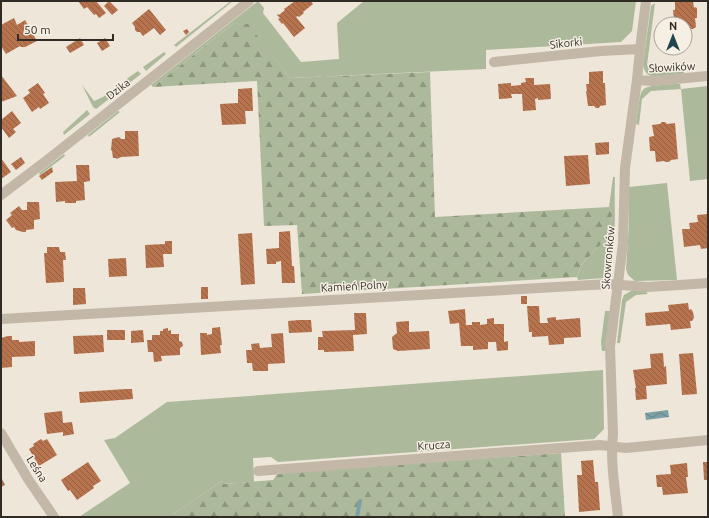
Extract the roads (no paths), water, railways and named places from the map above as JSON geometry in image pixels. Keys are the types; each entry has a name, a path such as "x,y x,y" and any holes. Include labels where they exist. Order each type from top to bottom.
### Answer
{"street":[{"name":"Skowronków","path":"618,517 612,446 613,434 610,351 623,244 625,168 646,1"},
{"name":"Dzika","path":"1,195 245,2"},
{"name":"Sikorki","path":"494,62 601,51 640,49"},
{"name":"Słowików","path":"637,80 654,81 708,76"},
{"name":"Kamień Polny","path":"1,319 618,284 680,286 708,283"},
{"name":"Leśna","path":"1,433 28,479 54,517"},
{"name":"Krucza","path":"258,471 600,445 626,448 708,440"}],"water":[{"path":"668,410 669,417 646,420 645,413"}],"waterway":[{"path":"357,517 360,501"}]}
